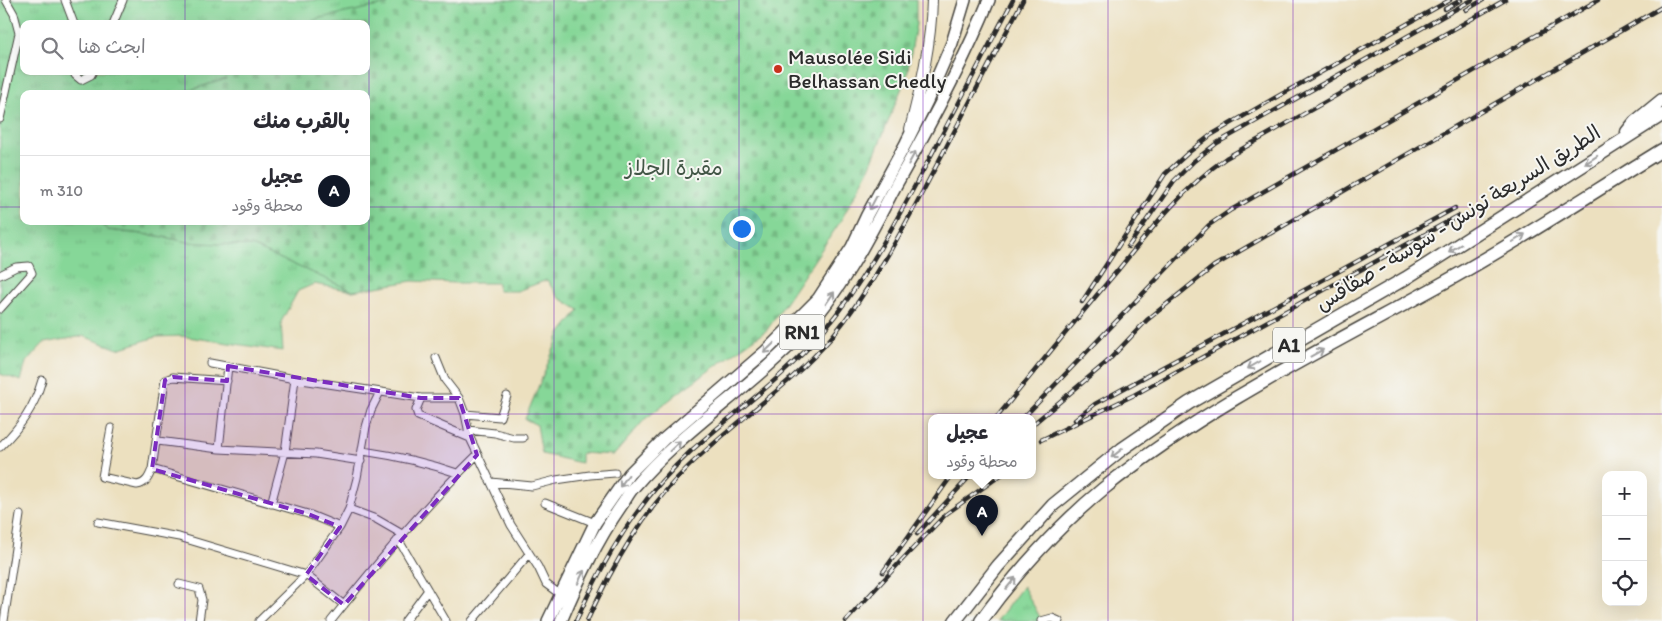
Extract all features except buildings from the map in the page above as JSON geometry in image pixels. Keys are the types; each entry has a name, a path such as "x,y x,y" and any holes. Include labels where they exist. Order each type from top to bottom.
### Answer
{"highway":[{"path":"1619,142 1636,122 1662,100"},
{"name":"الطريق السريعة تونس - سوسة - صفاقس","path":"955,621 998,566 1053,505 1122,449 1189,403 1406,278 1662,115"},
{"name":"الطريق السريعة تونس - سوسة - صفاقس","path":"981,621 1050,538 1102,490 1184,431 1247,392 1489,256 1662,150"}],"main road":[{"path":"906,143 924,76 932,0"},
{"name":"RN1","path":"548,621 595,523 629,474 646,456 766,351 818,299 852,247 866,215 906,143 952,43 965,0"},
{"name":"RN1","path":"560,621 607,526 633,488 679,442 736,395 786,349 833,294 867,240 927,130 958,70 989,0"}],"street":[{"path":"0,119 19,33 14,14 6,0"},
{"path":"65,0 72,20"},
{"path":"115,20 123,0"},
{"path":"75,75 82,80 91,75"},
{"path":"0,275 16,267 29,266 32,273 0,309"},
{"path":"436,358 445,380 459,398 465,414 470,438 510,525 538,567 546,584 560,595"},
{"path":"210,362 296,379 421,398 459,398"},
{"path":"218,449 228,366"},
{"path":"111,428 102,477 141,485 148,478 152,469 158,441 166,380 173,377 227,381"},
{"path":"271,504 285,452 296,379"},
{"path":"0,447 23,423 36,399 42,380"},
{"path":"259,621 306,576 340,527 349,509 371,410 380,392"},
{"path":"465,414 500,417 507,396"},
{"path":"421,398 416,410 418,416 470,438"},
{"path":"468,430 523,438"},
{"path":"158,441 218,449 316,454 361,461"},
{"path":"363,451 401,456 426,462 457,474"},
{"path":"331,621 400,537 457,474 477,455"},
{"path":"152,469 308,514 340,527"},
{"path":"491,482 532,486 556,480 615,473"},
{"path":"545,503 595,523"},
{"path":"349,509 376,519 400,537 446,621"},
{"path":"4,621 20,515"},
{"path":"98,522 179,537 306,576 344,604"},
{"path":"472,621 529,554"},
{"path":"179,584 199,589 202,600 199,621"},
{"path":"405,621 428,590"},
{"path":"1041,621 1052,618 1059,621"}],"highlighted area":[{"path":"228,366 421,398 459,398 477,455 344,605 306,575 340,527 308,514 152,469 165,380 173,377 227,381"}],"green space":[{"path":"0,0 389,0 389,4 315,20 20,20 20,75 225,75 226,79 190,90 20,90 20,225 102,225 108,230 159,236 188,242 252,246 353,291 314,284 298,291 281,322 283,351 181,336 156,337 118,349 83,336 44,343 26,362 21,381 0,374"},
{"name":"مقبرة الجلاز","path":"389,0 916,0 916,24 907,75 868,171 840,222 767,330 686,387 645,419 614,455 581,453 581,463 542,454 537,425 525,419 560,334 579,310 558,297 547,280 517,291 498,291 498,283 412,281 353,291 252,246 188,242 159,236 108,230 101,225 370,225 370,90 190,90 226,79 225,75 370,75 370,20 315,20 388,4"},
{"path":"1023,586 1042,621 997,621"}],"railway":[{"path":"576,621 599,574 625,529 656,488 692,450 793,363 838,312 866,272 902,210 1013,0"},
{"path":"587,621 607,580 630,540 643,520 672,484 688,467 815,356 846,319 886,259 1023,0"},
{"path":"1082,302 1165,174 1188,153 1211,135 1450,0"},
{"path":"1445,9 1461,0"},
{"path":"1128,247 1174,181 1194,161 1217,143 1472,0"},
{"path":"1466,10 1483,0"},
{"path":"999,414 1155,224 1210,170 1226,158 1505,0"},
{"path":"1027,414 1209,225 1231,210 1598,0"},
{"path":"1036,422 1107,362 1147,320 1214,266 1662,7"},
{"path":"1075,420 1095,404 1455,208"},
{"path":"1041,440 1134,395 1458,216"},
{"path":"883,572 949,479"},
{"path":"917,534 967,479"},
{"path":"846,621 946,514 995,479"}],"place":[{"name":"Mausolée Sidi Belhassan Chedly","path":"778,69"},
{"name":"عجيل","path":"982,536"}]}
